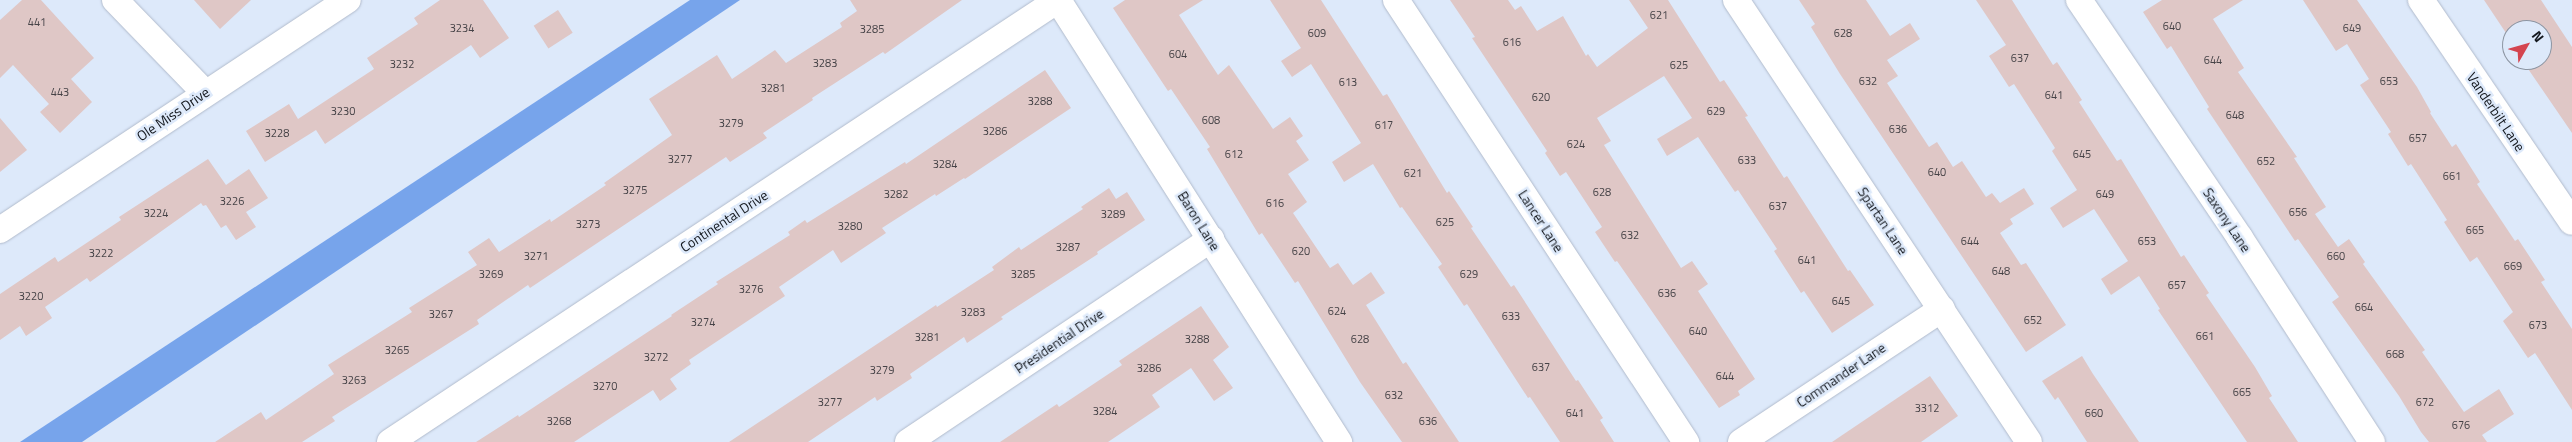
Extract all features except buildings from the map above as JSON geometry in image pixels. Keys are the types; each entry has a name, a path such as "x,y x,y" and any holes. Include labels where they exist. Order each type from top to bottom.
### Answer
{"street":[{"path":"115,0 204,93"},
{"name":"Ole Miss Drive","path":"0,230 204,93 348,0"},
{"name":"Baron Lane","path":"1058,0 1339,442"},
{"name":"Continental Drive","path":"390,442 1058,0"},
{"name":"Lancer Lane","path":"1396,0 1686,442"},
{"name":"Spartan Lane","path":"1736,0 2029,442"},
{"name":"Saxony Lane","path":"2079,0 2240,238 2372,442"},
{"name":"Vanderbilt Lane","path":"2421,0 2572,222"},
{"name":"Presidential Drive","path":"908,442 1211,239"},
{"name":"Commander Lane","path":"1741,442 1942,309"}],"water":[{"path":"690,0 740,0 82,442 20,442"}]}
